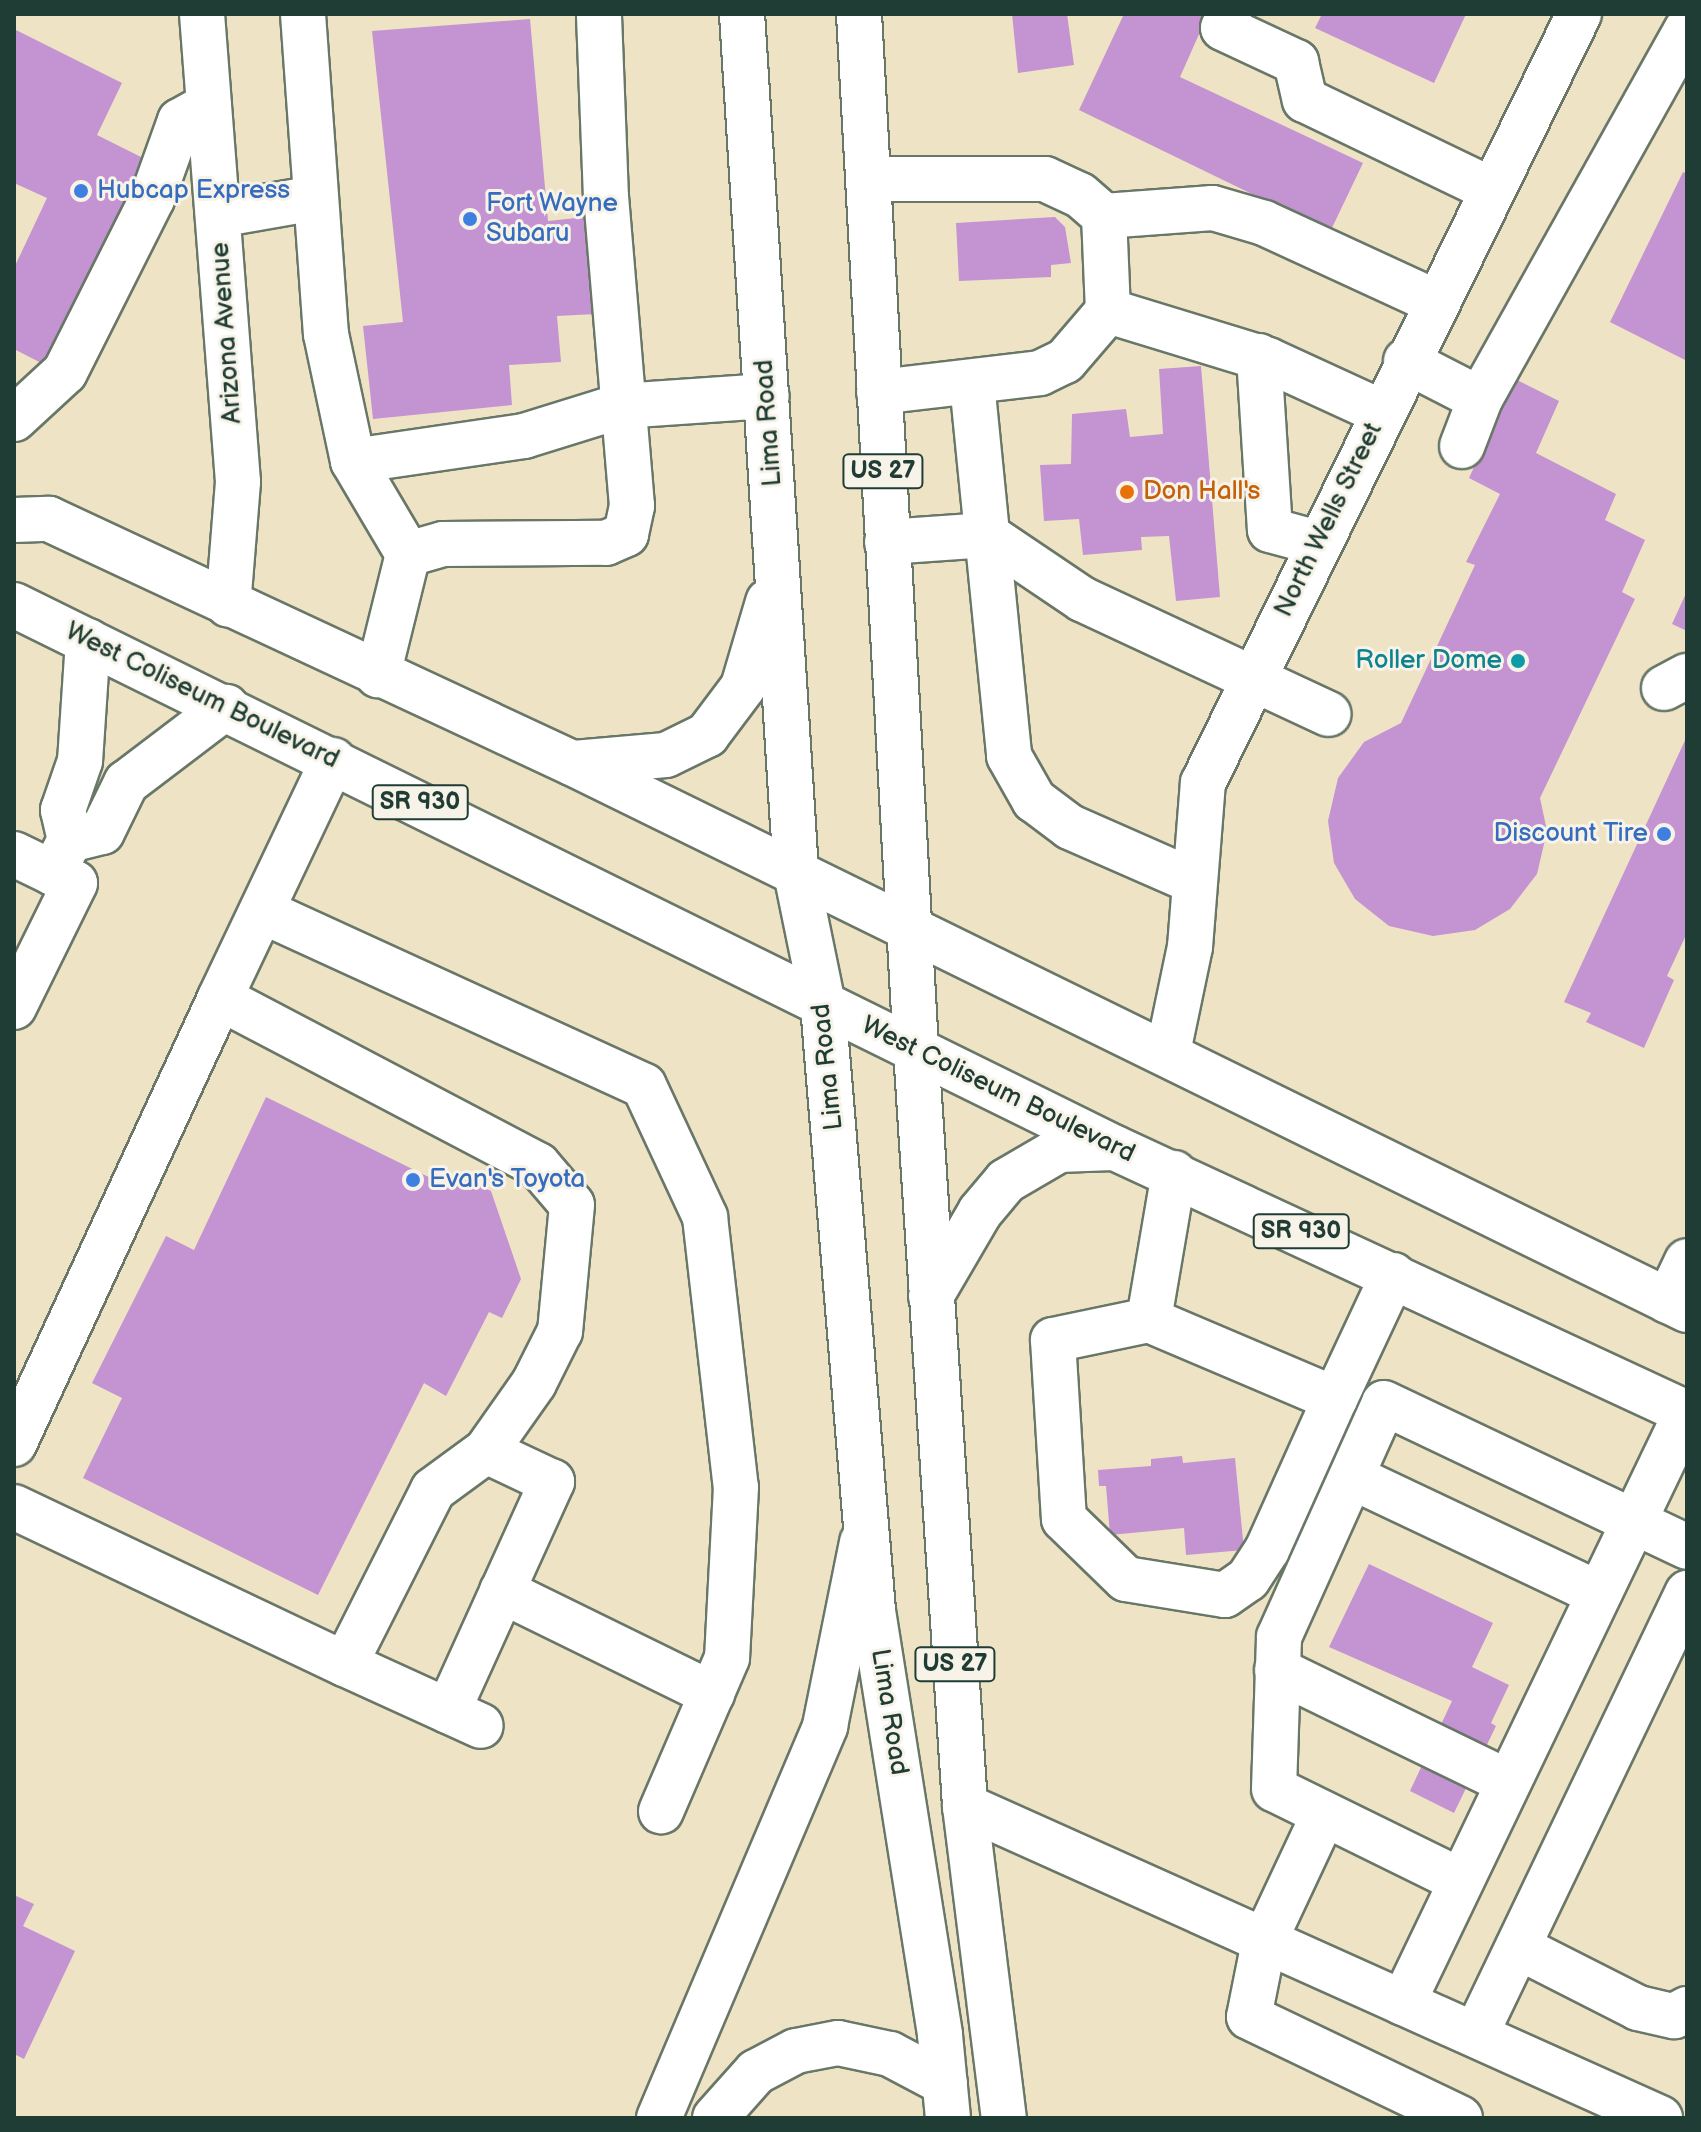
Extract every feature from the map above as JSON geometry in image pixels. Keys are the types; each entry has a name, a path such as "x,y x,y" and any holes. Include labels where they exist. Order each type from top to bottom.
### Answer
{"main road":[{"name":"Arizona Avenue","path":"202,14 238,482 228,605"},
{"path":"303,14 326,334 353,461 408,554 378,675"},
{"path":"408,554 443,544 606,543 626,534 632,506 621,406 599,14"},
{"name":"Lima Road","path":"742,14 796,873 823,1005 864,1528 947,2100"},
{"name":"US 27","path":"859,14 887,542 912,927 916,1050 965,1806 1004,2118"},
{"path":"1229,14 1223,28 1296,62 1305,100 1492,190"},
{"name":"North Wells Street","path":"1168,1052 1190,947 1203,783 1381,412 1579,14"},
{"path":"1462,446 1480,399 1676,76 1687,29"},
{"path":"24,395 65,372 152,199 180,121 209,105"},
{"path":"868,179 1045,179 1080,195 1104,216 1213,208 1264,223 1436,302"},
{"path":"218,215 315,198"},
{"path":"879,392 1040,373 1065,361 1108,311 1104,216"},
{"path":"1108,311 1259,356 1381,412"},
{"path":"1259,356 1270,530 1318,543"},
{"path":"1406,361 1480,399"},
{"path":"972,383 1009,756 1034,800 1070,827 1193,881"},
{"path":"353,461 524,436 621,406 767,396"},
{"path":"14,520 49,519 572,763 1168,1052 1678,1305 1687,1261"},
{"path":"887,542 987,535 1082,599 1329,714"},
{"path":"572,763 666,755 695,745 718,725 743,687 757,652 778,557"},
{"name":"West Coliseum Boulevard","path":"14,605 1115,1148 1687,1413"},
{"path":"14,1007 75,883 62,856 63,810 80,761 88,641"},
{"path":"14,854 62,856 102,832 126,783 226,707"},
{"path":"14,1444 333,760"},
{"path":"262,911 644,1086 705,1217 736,1487 727,1658 661,1811"},
{"path":"220,998 538,1165 572,1205 560,1331 534,1383 486,1451 433,1490 345,1664"},
{"path":"931,1296 980,1212 1006,1181 1059,1150 1115,1148"},
{"path":"1149,1320 1174,1173"},
{"path":"1335,1399 1149,1320 1053,1340 1064,1519 1126,1579 1225,1595 1248,1579 1335,1399 1393,1275"},
{"path":"1461,1881 1274,1789 1279,1637 1384,1403 1687,1547"},
{"path":"1403,2003 1687,1413"},
{"path":"14,1507 464,1718 502,1591 552,1482 486,1451"},
{"path":"1352,1477 1599,1594"},
{"path":"659,2118 825,1726 864,1528"},
{"path":"502,1591 712,1694"},
{"path":"1477,2032 1687,1593"},
{"path":"1277,1670 1508,1782"},
{"path":"965,1806 1264,1942 1477,2032 1660,2118"},
{"path":"1324,1814 1264,1942 1249,2017 1460,2118"},
{"path":"1518,1947 1638,2008 1674,2016 1687,2009"},
{"path":"715,2118 756,2072 796,2051 838,2043 890,2054 947,2100"}],"building":[{"path":"1012,14 1067,14 1074,65 1018,73"},
{"path":"1124,14 1208,14 1180,77 1363,163 1330,232 1079,110"},
{"path":"1322,14 1466,14 1434,83 1315,28"},
{"name":"Fort Wayne Subaru","path":"530,19 548,221 586,217 596,314 557,316 561,362 509,365 512,405 373,419 363,326 403,322 372,31"},
{"name":"Hubcap Express","path":"14,29 122,83 97,135 147,160 49,367 14,349 14,268 47,198 14,183"},
{"path":"1683,172 1687,174 1687,361 1610,322"},
{"path":"1055,217 1065,227 1071,263 1051,265 1051,277 959,281 956,223"},
{"name":"Don Hall's","path":"1201,366 1220,597 1176,601 1169,536 1141,537 1142,550 1083,555 1079,519 1044,521 1040,465 1071,464 1072,414 1126,409 1130,437 1163,434 1159,369"},
{"name":"Roller Dome","path":"1515,379 1559,401 1536,453 1616,494 1605,520 1645,540 1622,592 1635,599 1540,798 1547,831 1537,874 1510,909 1475,930 1433,936 1389,926 1355,899 1334,863 1328,821 1338,778 1364,742 1401,723 1475,565 1466,562 1500,494 1469,478"},
{"path":"1687,591 1687,631 1672,624"},
{"name":"Discount Tire","path":"1687,736 1687,933 1667,976 1674,980 1644,1048 1586,1022 1591,1013 1564,1002"},
{"path":"266,1097 451,1188 458,1175 491,1191 521,1279 502,1318 489,1312 446,1396 424,1383 318,1595 83,1478 122,1398 92,1383 166,1236 194,1250"},
{"path":"1182,1456 1183,1463 1235,1458 1244,1550 1186,1555 1184,1528 1110,1535 1106,1486 1099,1486 1098,1470 1151,1466 1151,1459"},
{"path":"1369,1564 1493,1623 1472,1667 1509,1685 1491,1723 1496,1726 1454,1813 1410,1791 1452,1701 1329,1647"},
{"path":"14,1895 34,1904 23,1926 75,1951 24,2059 14,2054"}],"place":[{"name":"Hubcap Express","path":"81,191"},
{"name":"Fort Wayne Subaru","path":"470,219"},
{"name":"Don Hall's","path":"1127,492"},
{"name":"Roller Dome","path":"1518,661"},
{"name":"Discount Tire","path":"1664,834"},
{"name":"Evan's Toyota","path":"413,1180"}]}
